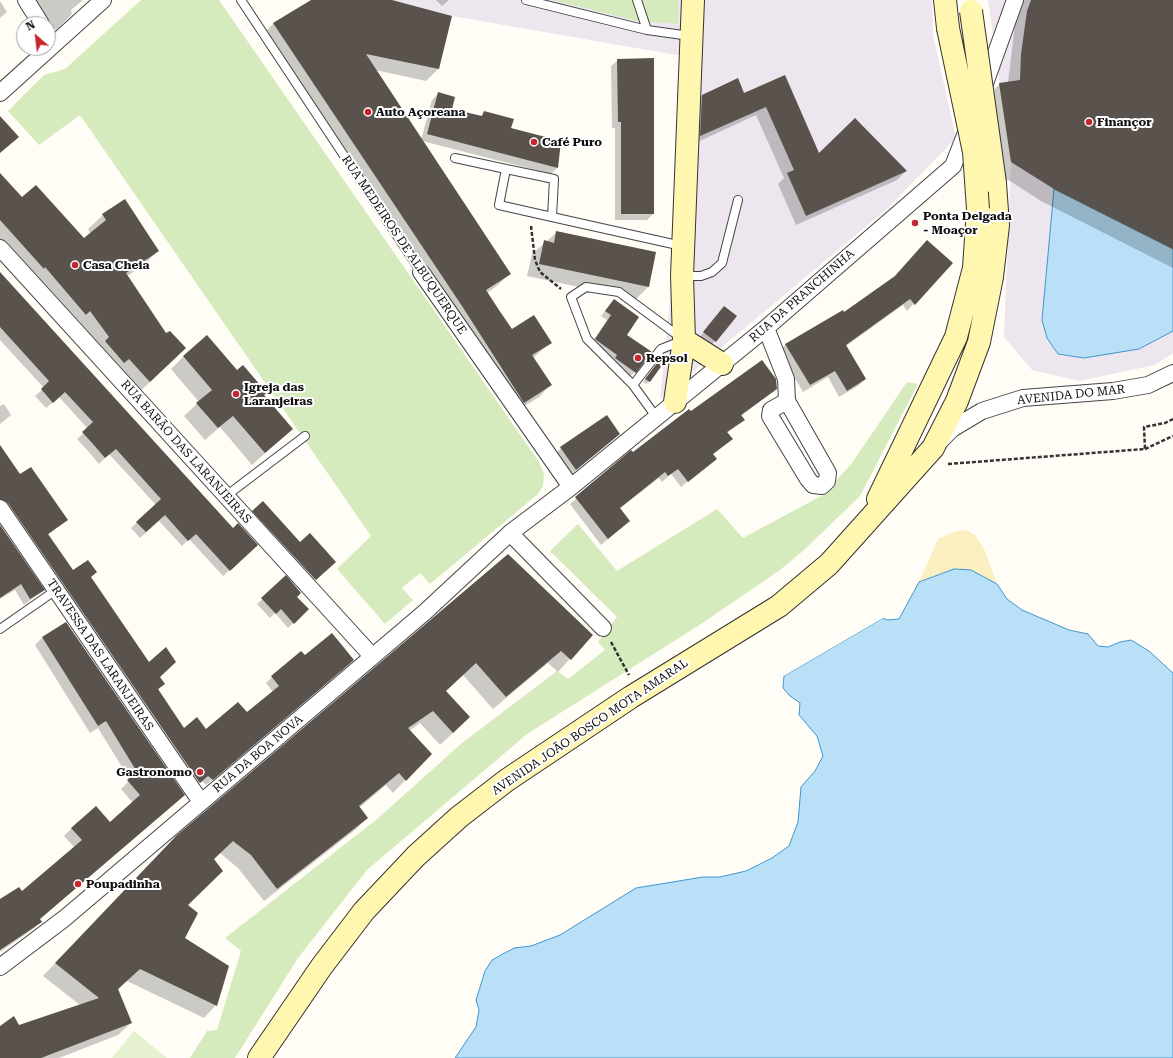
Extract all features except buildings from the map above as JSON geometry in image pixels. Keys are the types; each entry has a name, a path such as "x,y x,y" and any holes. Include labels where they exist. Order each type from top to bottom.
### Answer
{"main road":[{"path":"675,402 684,340 682,276 693,0"},
{"name":"AVENIDA JOÃO BOSCO MOTA AMARAL","path":"870,517 956,337 974,268 978,209 974,152 948,28 946,0"},
{"name":"AVENIDA JOÃO BOSCO MOTA AMARAL","path":"259,1058 322,966 364,911 416,856 460,817 508,780 631,697 779,606 829,564 870,517 939,456 978,342 992,277 998,225 995,183 971,6"},
{"path":"684,340 722,364"}],"street":[{"path":"26,0 36,16"},
{"path":"56,35 103,0"},
{"name":"RUA DA PRANCHINHA","path":"510,533 571,487 766,328 953,166 1015,0"},
{"path":"0,93 35,56"},
{"name":"RUA BARÃO DAS LARANJEIRAS","path":"0,248 372,656"},
{"name":"RUA MEDEIROS DE ALBUQUERQUE","path":"420,272 571,487"},
{"path":"766,328 786,379 787,401 828,473 827,481 822,486 813,485 808,479 770,416 771,410 787,401"},
{"name":"AVENIDA DO MAR","path":"939,456 952,429 989,408 1023,398 1113,391 1148,385 1173,373"},
{"name":"TRAVESSA DAS LARANJEIRAS","path":"0,508 200,802"},
{"path":"510,533 603,628"},
{"name":"RUA DA BOA NOVA","path":"0,966 65,918 200,802 238,772 372,656 510,533"}],"lane":[{"name":"RUA MEDEIROS DE ALBUQUERQUE","path":"241,0 420,272"},
{"path":"526,0 647,30 692,36"},
{"path":"637,0 647,30"},
{"path":"455,158 554,179 552,217"},
{"path":"506,169 500,205 684,247"},
{"path":"682,276 701,276 712,272 722,263 738,200"},
{"path":"656,418 633,385 588,339 571,297 586,287 619,292 684,340"},
{"path":"633,385 661,349 684,340"},
{"path":"226,496 305,436"},
{"path":"0,629 56,590"}],"path":[{"path":"530,212 535,260 540,272 571,297"},
{"path":"1145,449 1144,427 1165,423 1173,419"},
{"path":"939,456 1145,449 1173,436"},
{"path":"603,628 630,677 622,682 631,697"}],"shaded area":[{"path":"392,0 932,0 933,35 956,138 887,209 660,399 677,229 682,56 452,16"},
{"path":"988,0 1173,0 1173,353 1155,365 1079,381 1032,370 1004,337 1011,162"}],"green space":[{"path":"141,0 219,0 539,462 544,474 543,486 538,494 430,584 420,573 402,588 413,600 385,624 337,569 371,536 80,115 39,145 8,111 44,75 65,69"},
{"path":"552,0 678,0 678,24 638,21"},
{"path":"907,382 918,384 860,496 803,551 780,570 701,624 527,734 367,870 298,958 235,1058 190,1058 207,1031 217,1030 241,951 225,938 376,820 462,743 557,671 568,679 605,650 598,642 617,617 550,551 578,524 617,571 717,509 743,538 823,495 852,463"},
{"path":"134,1031 167,1058 112,1058"}],"sand":[{"path":"967,530 976,536 985,551 997,584 971,570 954,569 919,582 938,539 956,531"}],"water":[{"path":"1054,189 1173,249 1173,331 1139,349 1084,358 1058,354 1047,338 1042,320"},
{"path":"954,569 971,570 997,584 1007,599 1022,610 1069,630 1088,634 1098,646 1108,647 1120,642 1131,640 1149,651 1173,673 1173,1058 455,1058 476,1027 479,1010 476,1000 485,971 492,960 514,948 531,946 560,935 636,888 703,877 720,877 746,871 772,858 789,846 798,822 801,787 815,771 823,756 817,736 799,715 800,703 790,696 783,688 784,676 883,618 887,620 899,619 919,582"}],"pier":[{"path":"882,616 883,618 782,677 783,674"}],"place":[{"name":"Auto Açoreana","path":"368,112"},
{"name":"Finançor","path":"1089,122"},
{"name":"Café Puro","path":"534,142"},
{"name":"Ponta Delgada - Moaçor","path":"915,223"},
{"name":"Casa Cheia","path":"75,265"},
{"name":"Repsol","path":"638,358"},
{"name":"Igreja das Laranjeiras","path":"236,394"},
{"name":"Gastronomo","path":"200,772"},
{"name":"Poupadinha","path":"78,884"}]}
